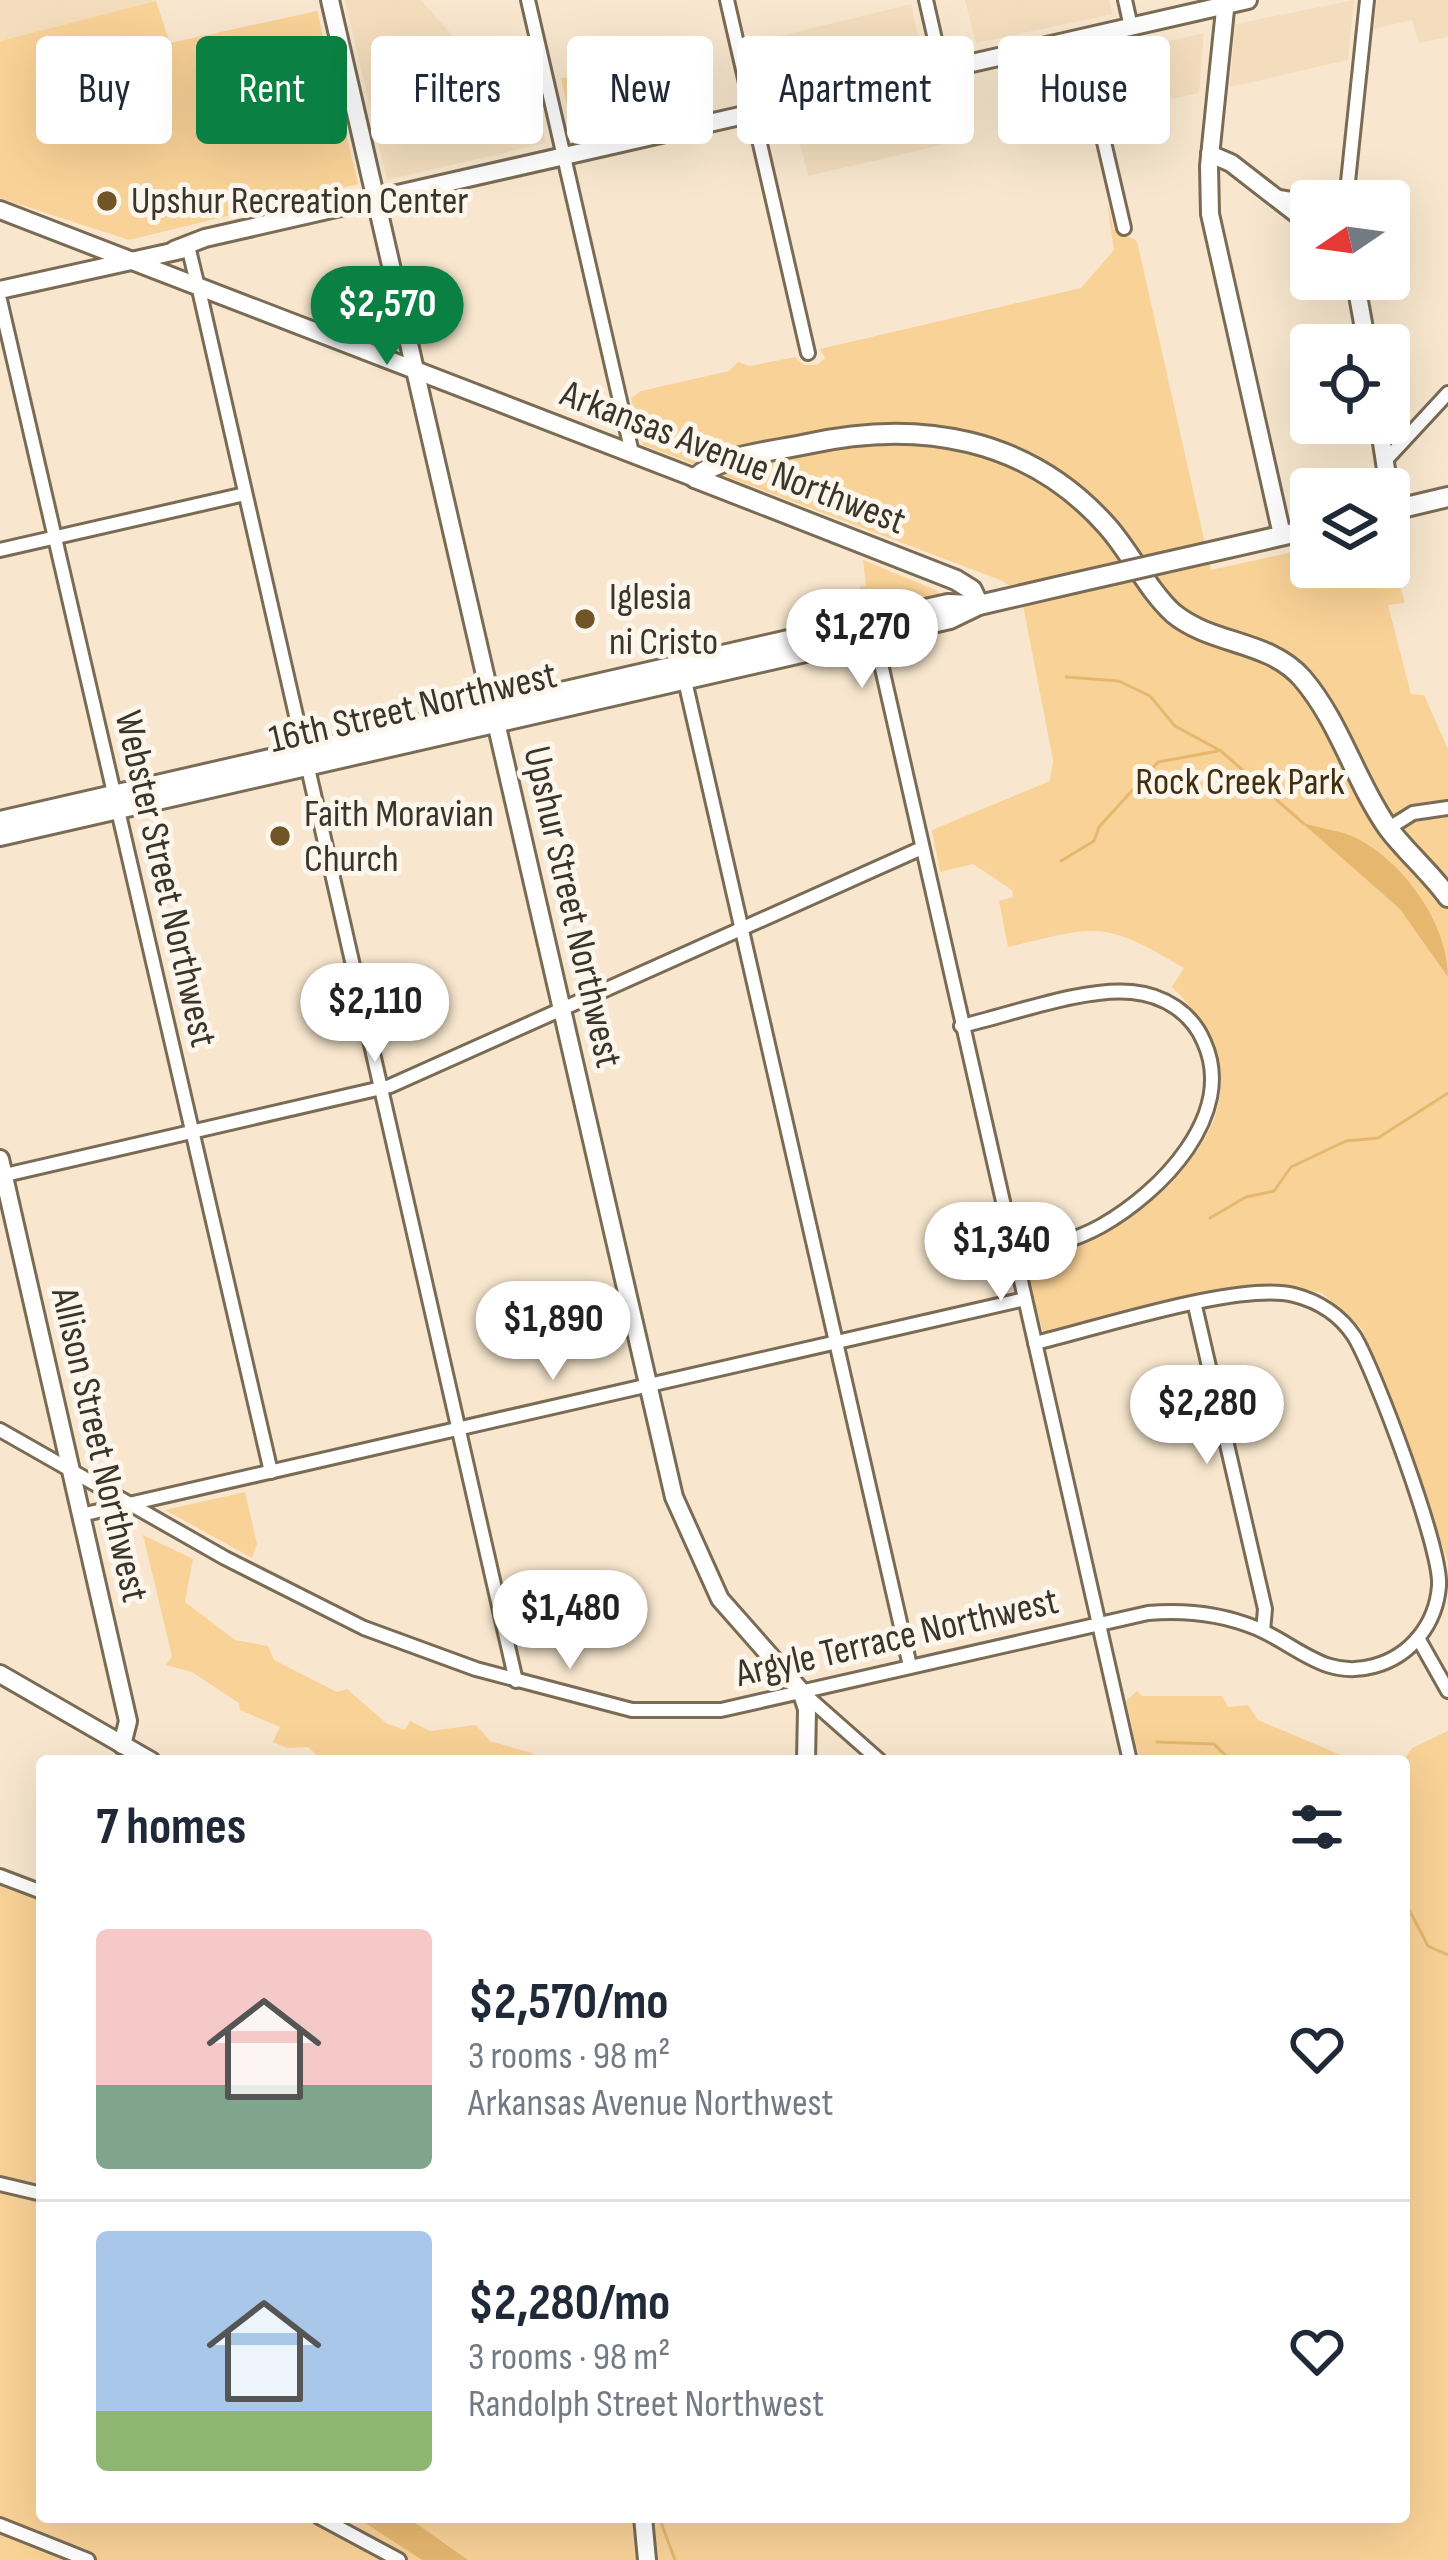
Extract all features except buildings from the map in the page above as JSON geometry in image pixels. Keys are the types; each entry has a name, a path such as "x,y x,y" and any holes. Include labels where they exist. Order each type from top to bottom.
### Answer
{"main road":[{"path":"695,478 710,467 848,435 912,431 974,442 1032,466 1103,522 1174,613 1208,634 1269,653 1299,674 1389,828 1448,896"},
{"path":"746,499 742,475 747,458"},
{"name":"Arkansas Avenue Northwest","path":"695,478 956,580 975,592 979,605"},
{"path":"1410,499 1448,497"},
{"name":"16th Street Northwest","path":"0,836 116,802 873,628 948,604 979,605 1290,533"},
{"name":"16th Street Northwest","path":"0,821 116,802"}],"street":[{"name":"Upshur Street Northwest","path":"330,0 677,1509 698,1561 737,1623 801,1691 873,1755"},
{"path":"528,0 632,453"},
{"path":"727,0 737,44"},
{"path":"926,0 934,36"},
{"path":"1125,0 1131,27"},
{"path":"1093,36 1248,0"},
{"path":"1348,180 1367,0"},
{"path":"1226,3 1210,154 1214,238 1282,535"},
{"path":"0,290 737,118"},
{"path":"760,144 808,353"},
{"path":"1105,144 1124,227"},
{"path":"1210,154 1290,207"},
{"path":"1278,197 1290,199"},
{"name":"Arkansas Avenue Northwest","path":"0,210 695,478"},
{"path":"182,250 198,289 516,1681"},
{"name":"Webster Street Northwest","path":"0,300 271,1472"},
{"path":"1385,461 1448,393"},
{"path":"1382,444 1386,468"},
{"path":"0,550 244,494"},
{"path":"873,628 1129,1755"},
{"path":"683,673 910,1666"},
{"path":"1389,828 1413,813 1448,808"},
{"path":"1,1170 192,1133 381,1088 922,848"},
{"path":"962,1026 1106,993 1141,993 1186,1015 1211,1062 1211,1093 1200,1126 1153,1186 1088,1232 1014,1255"},
{"name":"Allison Street Northwest","path":"1,1170 128,1721 122,1744"},
{"path":"1035,1343 1266,1292 1318,1304 1342,1322 1358,1343 1433,1546 1438,1598 1418,1639 1448,1691"},
{"path":"81,1515 1024,1299"},
{"path":"1195,1306 1265,1609 1263,1631"},
{"name":"Argyle Terrace Northwest","path":"0,1430 364,1628 516,1681 618,1707 681,1714 1098,1622 1182,1612 1263,1631 1316,1662 1348,1669 1387,1661 1418,1639"},
{"path":"0,1674 141,1755"},
{"path":"801,1691 808,1714 806,1755"},
{"path":"0,1876 36,1890"},
{"path":"0,2184 36,2193"},
{"path":"330,2523 399,2560"},
{"path":"644,2523 647,2560"},
{"path":"0,2525 88,2560"}],"shaded area":[{"path":"0,0 156,0 156,1 0,41"},
{"path":"345,0 421,0 453,36 371,36 371,111"},
{"path":"965,0 1109,0 1112,14 976,43"},
{"path":"1354,0 1348,60 1230,87 1235,24"},
{"path":"1377,0 1448,0 1448,37 1419,43 1412,20 1374,29"},
{"path":"911,4 918,36 781,36"},
{"path":"1204,33 1199,93 1170,99 1170,41"},
{"path":"379,144 542,144 387,180"},
{"path":"800,144 942,144 942,145 808,176"},
{"path":"1301,822 1356,838 1391,862 1432,916 1448,977 1400,909"},
{"path":"365,2523 416,2523 468,2560 422,2560"}],"green space":[{"path":"156,1 168,36 36,36 36,144 172,144 172,43 196,37 196,144 347,144 347,138 358,184 129,240 0,198 0,41"},
{"path":"317,11 323,36 202,36"},
{"name":"Rock Creek Park","path":"1107,203 1114,229 1137,241 1211,570 1290,553 1290,588 1401,588 1405,603 1388,605 1411,694 1424,695 1448,749 1448,1562 1362,1329 1322,1293 1274,1283 1249,1285 1043,1332 1025,1265 1115,1222 1157,1192 1191,1158 1214,1120 1221,1079 1208,1034 1172,987 1184,968 1135,941 1100,931 1008,947 999,901 1013,897 1012,890 973,864 940,872 932,830 1050,781 1053,760 1021,595 1003,581 643,445 631,398 641,391 729,371 738,362 750,366 795,357 804,365 817,365 825,358 820,349 1081,288 1114,250"},
{"path":"863,560 939,594 865,611 860,587 866,586"},
{"path":"245,1492 257,1544 252,1558 165,1510"},
{"path":"143,1535 193,1559 185,1602 235,1640 268,1646 274,1660 337,1692 347,1689 386,1723 405,1730 410,1721 430,1731 476,1725 490,1741 533,1755 317,1755 308,1747 287,1748 273,1742 280,1727 240,1710 239,1703 192,1672 166,1665 172,1656"},
{"path":"1137,1691 1142,1696 1222,1696 1228,1707 1248,1705 1258,1720 1341,1755 1139,1755 1126,1701"},
{"path":"1448,1731 1448,2560 0,2560 0,1884 36,1899 36,2523 1410,2523 1407,1755"}],"waterway":[{"path":"1066,677 1119,681 1150,696 1175,726 1221,751 1303,823"},
{"path":"1061,861 1094,841 1099,827 1158,762 1218,751"},
{"path":"1210,1218 1246,1197 1274,1191 1291,1167 1346,1141 1378,1138 1448,1093"},
{"path":"1157,1742 1214,1744 1225,1755"},
{"path":"1410,1912 1428,1946 1448,1955"},
{"path":"661,2523 675,2560"}],"place":[{"name":"Upshur Recreation Center","path":"107,201"},
{"name":"Iglesia ni Cristo","path":"585,619"},
{"name":"Faith Moravian Church","path":"280,836"}]}
